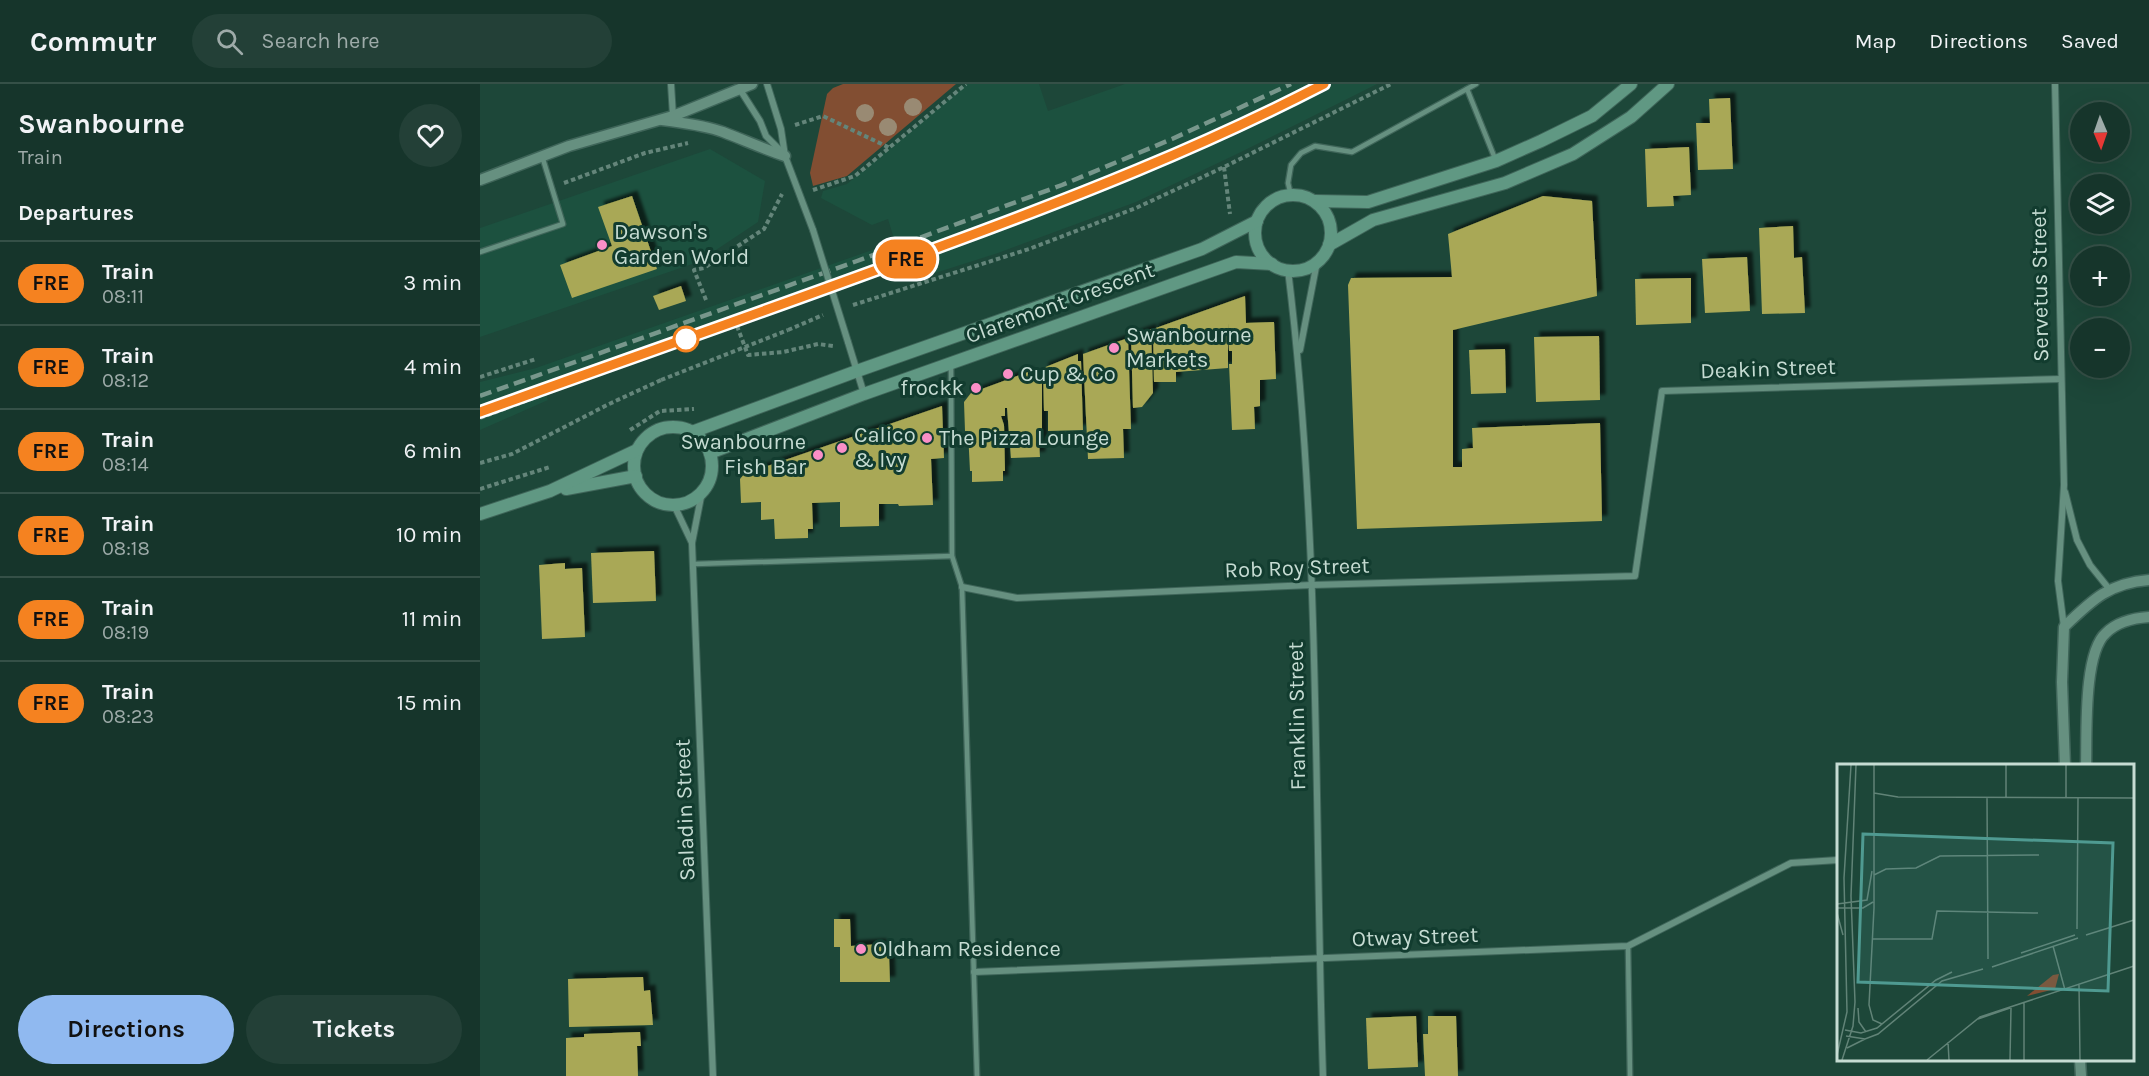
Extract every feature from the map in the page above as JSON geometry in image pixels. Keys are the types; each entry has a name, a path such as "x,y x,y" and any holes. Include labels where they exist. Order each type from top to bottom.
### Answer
{"main road":[{"path":"1315,201 1324,210 1329,220 1331,233 1329,245 1324,254 1308,267 1288,270 1272,264 1263,256 1257,245 1255,233 1262,211 1279,197 1290,195 1303,196 1315,201 1368,202 1496,161 1592,116 1631,84"},
{"path":"1329,245 1373,220 1505,183 1573,154 1631,117 1668,84"},
{"name":"Claremont Crescent","path":"480,514 550,491 637,450 644,440 655,432 667,428 680,428 692,432 1202,249 1257,221"},
{"name":"Claremont Crescent","path":"710,453 864,394 1236,262 1272,264"},
{"path":"637,450 634,463 636,476 641,488 650,497 662,503 674,505 694,499 709,483 712,463 710,453 700,437 692,432"},
{"name":"Claremont Crescent","path":"550,491 636,476"}],"street":[{"path":"671,84 673,116"},
{"path":"480,180 542,156 673,116 752,84"},
{"path":"767,84 781,129 785,156 813,230 864,394"},
{"name":"Servetus Street","path":"2055,84 2064,485 2058,581 2064,627 2062,682 2065,764"},
{"path":"739,88 760,121 766,136 785,156"},
{"path":"660,120 706,127 785,156"},
{"name":"Franklin Street","path":"1299,357 1317,262"},
{"name":"Franklin Street","path":"1288,270 1299,357 1312,585 1323,1076"},
{"name":"Deakin Street","path":"1635,576 1662,390 2061,379"},
{"name":"Servetus Street","path":"2064,485 2077,540 2090,566 2110,590"},
{"name":"Saladin Street","path":"702,492 692,543 713,1076"},
{"name":"Saladin Street","path":"674,505 692,543"},
{"name":"Rob Roy Street","path":"962,587 1017,598 1312,585 1635,576"},
{"path":"2064,627 2092,600 2110,590 2130,581 2149,580"},
{"path":"2086,764 2088,685 2094,656 2105,633 2132,618 2149,617"},
{"name":"Otway Street","path":"974,972 1628,946 1791,863 1837,860"}],"lane":[{"path":"1290,195 1288,183 1291,165 1301,153 1315,146 1352,152 1476,84"},
{"path":"1467,89 1496,161"},
{"path":"480,252 563,224 542,156"},
{"path":"951,365 952,556 962,587 976,1076"},
{"path":"694,564 952,556"},
{"path":"1628,946 1630,1076"}],"path":[{"path":"705,300 694,270 704,268 765,229 785,188 789,198 855,176 966,84"},
{"path":"845,307 1029,249 1136,207 1234,162 1391,84"},
{"path":"781,129 823,116 890,148"},
{"path":"552,187 645,153 697,141"},
{"path":"480,463 512,454 609,404 662,380 824,315"},
{"path":"737,326 748,355 783,352 818,344 834,346"},
{"path":"480,377 536,360"},
{"path":"480,418 547,393"}],"shaded area":[{"path":"843,84 956,84 847,176 813,186 810,173 827,94 833,88"},
{"path":"967,84 1039,84 1048,111 1125,84 1377,84 1136,202 998,253 910,281 905,266 546,395 548,400 480,430 480,382 536,368 895,242 888,219 872,225 821,198 823,191 847,184"},
{"name":"Dawson's Garden World","path":"710,149 765,181 758,222 698,262 480,337 480,228"}],"building":[{"path":"1730,98 1733,169 1698,170 1696,123 1710,123 1709,99"},
{"path":"1689,147 1691,195 1673,196 1674,206 1647,207 1645,149"},
{"path":"632,196 657,269 572,298 560,265 612,246 598,207"},
{"path":"1543,196 1592,201 1597,296 1453,330 1453,467 1462,467 1462,449 1473,448 1472,428 1600,423 1602,521 1357,529 1348,285 1351,278 1452,277 1448,234"},
{"path":"1793,226 1794,258 1802,257 1805,313 1762,314 1759,228"},
{"path":"1747,257 1750,311 1705,313 1702,259"},
{"path":"1691,278 1691,323 1636,325 1635,279"},
{"path":"681,286 686,301 659,310 653,296"},
{"path":"1245,296 1246,323 1274,322 1276,379 1260,380 1260,406 1254,407 1255,429 1232,430 1229,364 1232,364 1232,351 1229,351 1228,323 1228,368 1176,372 1176,382 1154,382 1153,329"},
{"path":"1151,329 1153,393 1142,407 1133,408 1131,336"},
{"path":"1599,336 1600,400 1536,402 1534,337"},
{"path":"1128,338 1131,429 1123,429 1124,458 1088,459 1083,354"},
{"path":"1505,349 1506,393 1471,394 1469,350"},
{"path":"1078,354 1078,361 1081,361 1083,430 1048,431 1048,411 1044,411 1043,368"},
{"path":"1028,372 1028,377 1042,377 1040,457 1011,458 1007,408 1005,408 1005,416 1001,416 1004,425 1005,471 1003,471 1003,481 972,482 968,431 965,431 964,402 971,393"},
{"path":"942,406 944,458 931,459 933,505 879,504 879,526 840,527 840,502 812,503 813,529 808,529 808,538 775,539 774,519 761,520 761,502 741,503 740,479 744,474"},
{"path":"654,551 656,601 593,603 591,553"},
{"path":"565,563 565,569 582,568 585,637 542,639 539,565"},
{"name":"Oldham Residence","path":"834,919 850,919 851,946 881,944 882,951 889,955 890,982 840,982 840,947 834,947"},
{"path":"643,977 644,991 650,990 653,1025 569,1027 568,979"},
{"path":"1416,1016 1418,1067 1368,1069 1366,1018"},
{"path":"1428,1016 1456,1016 1458,1076 1425,1076 1423,1034 1428,1034"},
{"path":"640,1032 641,1046 637,1046 638,1076 566,1076 566,1038 584,1037 584,1034"}],"railway":[{"path":"480,396 1062,185 1172,139 1291,84"},
{"path":"480,412 1030,213 1179,153 1324,84"}],"train":[{"name":"FRE","path":"480,412 875,271 1112,182 1324,84"}],"place":[{"name":"Dawson's Garden World","path":"602,245"},
{"name":"Swanbourne Markets","path":"1114,348"},
{"name":"Cup & Co","path":"1008,374"},
{"name":"frockk","path":"976,388"},
{"name":"The Pizza Lounge","path":"927,438"},
{"name":"Calico & Ivy","path":"842,448"},
{"name":"Swanbourne Fish Bar","path":"818,455"},
{"name":"Oldham Residence","path":"861,949"}]}
